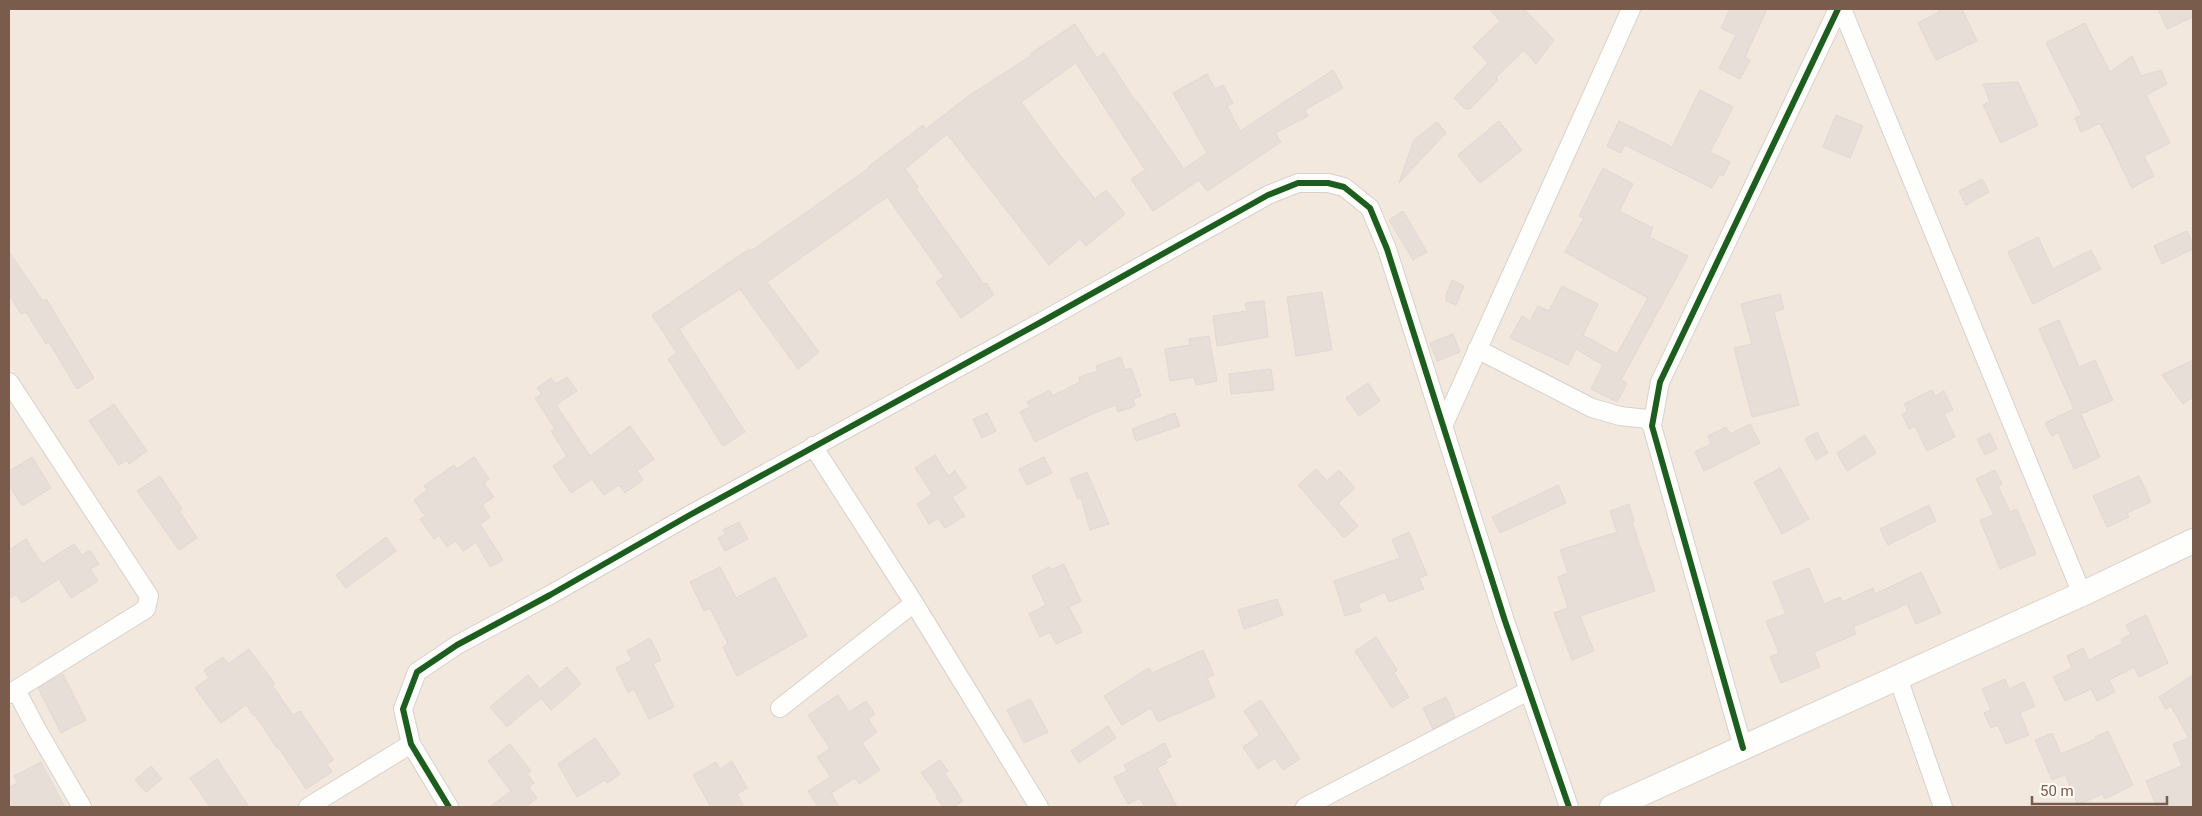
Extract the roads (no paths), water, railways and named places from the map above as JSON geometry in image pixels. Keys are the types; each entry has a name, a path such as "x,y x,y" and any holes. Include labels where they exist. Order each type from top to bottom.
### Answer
{"street":[{"path":"1444,424 1631,9"},
{"path":"1652,426 1660,382 1840,9"},
{"path":"1840,9 2082,594"},
{"path":"449,807 411,744 403,709 417,672 458,645 550,596 813,446 1042,321 1268,194 1298,183 1328,183 1344,187 1370,208 1387,249 1528,691 1569,807"},
{"path":"1478,349 1592,408 1620,416 1647,419 1652,426 1743,748"},
{"path":"9,382 149,596 146,609 12,692 36,728 82,807"},
{"path":"813,446 914,603 1039,807"},
{"path":"1612,807 2082,594 2193,540"},
{"path":"780,708 914,603"},
{"path":"1898,678 1943,807"},
{"path":"1305,807 1528,691"},
{"path":"308,807 411,744"}]}
